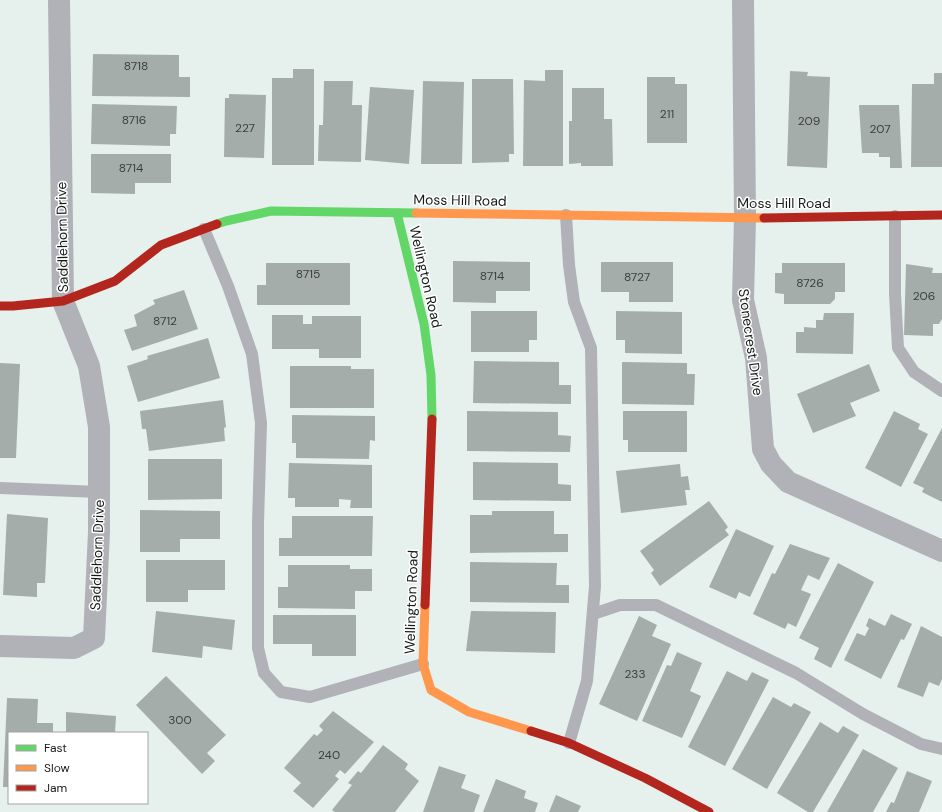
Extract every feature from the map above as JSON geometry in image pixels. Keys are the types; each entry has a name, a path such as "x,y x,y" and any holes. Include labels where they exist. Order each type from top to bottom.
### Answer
{"street":[{"name":"Saddlehorn Drive","path":"0,646 74,648 94,638 99,532 99,427 89,366 63,301 59,0"},
{"name":"Stonecrest Drive","path":"744,0 745,218 743,300 756,358 763,449 771,464 788,482 942,551"},
{"name":"Moss Hill Road","path":"0,306 63,301 115,281 161,245 226,220 271,212 745,218 942,215"},
{"name":"Wellington Road","path":"397,213 424,324 431,375 432,428 423,664 431,690 469,712 569,743 645,778 709,812"}],"lane":[{"path":"566,215 569,265 574,302 591,348 595,586 587,681 569,743"},
{"path":"894,216 894,294 898,348 914,372 942,391"},
{"path":"204,229 228,286 252,354 261,423 258,523 258,648 264,672 281,692 310,697 423,664"},
{"path":"0,488 99,492"},
{"path":"593,614 620,605 656,605 796,674 863,714 921,744 942,749"}],"building":[{"path":"93,54 179,55 179,77 190,77 190,97 92,96"},
{"path":"293,69 314,69 314,165 272,165 272,78 293,78"},
{"path":"545,70 563,70 563,166 523,166 524,80 545,81"},
{"path":"790,71 808,72 807,76 830,77 827,168 787,166"},
{"path":"934,73 942,73 942,167 911,167 912,84 934,84"},
{"path":"647,77 675,77 675,84 687,84 687,143 647,143"},
{"path":"472,79 513,79 514,154 509,154 509,162 472,163"},
{"path":"324,81 353,81 352,105 362,105 361,162 318,161 319,125 323,125"},
{"path":"423,81 464,82 462,164 421,164"},
{"path":"370,87 414,90 409,164 365,160"},
{"path":"572,88 604,88 604,119 612,119 613,166 581,166 581,163 569,164 569,121 572,121"},
{"path":"229,94 266,95 264,158 224,157 225,98 229,98"},
{"path":"92,104 177,106 176,134 170,134 170,146 91,144"},
{"path":"859,105 899,105 902,168 890,168 890,157 879,157 879,153 862,153"},
{"path":"91,154 171,154 171,183 135,183 135,194 91,193"},
{"path":"453,261 530,262 530,291 496,291 496,303 453,302"},
{"path":"601,262 673,262 673,302 629,302 629,292 601,292"},
{"path":"266,263 350,263 350,305 257,305 257,285 266,285"},
{"path":"782,263 845,263 845,292 835,292 835,299 830,304 784,304 784,294 775,293 775,273 782,273"},
{"path":"906,264 933,268 932,273 942,273 942,319 939,324 933,324 933,336 904,335"},
{"path":"184,290 198,329 132,351 124,330 137,326 134,315 155,304 153,300"},
{"path":"471,311 537,311 537,340 529,340 529,352 471,352"},
{"path":"616,311 682,312 682,354 625,353 625,340 616,340"},
{"path":"824,313 854,313 853,354 796,353 796,332 804,332 804,327 816,328 816,320 823,320"},
{"path":"272,315 303,315 303,324 312,324 312,316 361,316 361,358 319,358 319,349 272,349"},
{"path":"208,338 220,378 138,402 127,366 148,359 147,356"},
{"path":"474,361 559,362 559,385 571,385 571,404 473,403"},
{"path":"622,362 687,363 687,374 695,374 694,405 622,404"},
{"path":"0,363 20,364 16,458 0,458"},
{"path":"869,364 880,391 850,403 856,416 813,433 797,394"},
{"path":"290,366 351,366 351,369 374,369 374,408 290,408"},
{"path":"223,400 226,427 224,428 225,441 149,451 146,429 142,429 140,411"},
{"path":"467,411 558,412 558,435 571,436 570,452 467,451"},
{"path":"623,411 687,411 687,452 628,452 628,440 623,440"},
{"path":"894,411 920,424 918,429 928,434 901,487 865,468"},
{"path":"292,415 375,416 375,441 370,440 369,459 296,458 296,443 292,443"},
{"path":"942,428 942,502 922,492 924,488 913,483"},
{"path":"148,459 222,459 222,499 148,500"},
{"path":"473,462 558,463 558,484 571,485 571,501 473,500"},
{"path":"289,463 372,465 372,508 350,508 351,500 339,499 339,507 295,507 295,498 288,498"},
{"path":"680,464 681,477 688,476 690,490 685,490 687,505 621,513 616,471"},
{"path":"709,501 728,527 725,530 729,535 660,586 651,573 654,570 640,551"},
{"path":"140,510 220,511 220,539 180,539 180,552 140,552"},
{"path":"492,511 554,511 554,534 568,534 568,552 470,553 470,515 492,515"},
{"path":"7,514 48,518 45,583 37,583 37,597 3,595"},
{"path":"292,516 373,516 372,556 279,556 279,538 292,538"},
{"path":"736,529 774,546 750,597 739,592 736,599 709,587"},
{"path":"790,544 830,558 819,580 808,575 801,590 811,594 796,627 788,623 785,629 753,614 772,573 775,574"},
{"path":"146,560 225,560 225,590 188,590 188,602 146,602"},
{"path":"470,562 557,563 556,585 569,585 569,603 470,602"},
{"path":"838,563 874,582 831,668 814,659 819,648 799,638"},
{"path":"288,565 350,565 350,569 372,569 372,591 355,591 355,609 278,608 278,587 288,587"},
{"path":"156,611 235,620 232,650 203,646 202,658 152,652"},
{"path":"471,611 556,612 555,653 466,651"},
{"path":"891,614 912,624 904,640 901,639 881,679 844,660 857,633 865,636 869,628 866,626 869,618 885,626"},
{"path":"273,615 356,615 356,656 312,656 312,644 273,644"},
{"path":"639,616 657,625 652,636 671,644 637,721 599,704"},
{"path":"921,626 942,637 942,679 939,686 929,682 923,697 897,687"},
{"path":"677,652 702,663 690,691 701,696 682,738 642,721 667,665 671,666"},
{"path":"727,671 747,681 752,672 769,680 725,766 688,747"},
{"path":"166,676 226,735 207,753 215,761 202,774 136,705"},
{"path":"773,697 791,707 794,703 811,712 767,789 732,769"},
{"path":"7,698 38,699 37,723 53,723 53,732 8,732 8,787 3,787"},
{"path":"333,711 374,742 345,774 340,770 335,776 339,779 313,808 293,791 301,783 284,768 314,734 317,736 323,730 319,726"},
{"path":"66,712 116,716 115,732 66,732"},
{"path":"820,722 838,733 843,726 859,735 813,812 808,812 777,793"},
{"path":"383,745 408,764 405,769 419,781 395,812 335,812 332,810 352,785 348,783 358,771 361,773"},
{"path":"863,749 898,768 873,812 827,812"},
{"path":"439,766 466,775 461,788 480,795 474,812 423,812"},
{"path":"907,771 932,781 919,812 886,812 891,802 894,803"},
{"path":"496,779 526,791 524,798 538,803 535,812 483,812"},
{"path":"556,795 581,806 578,812 549,812"}],"traffic: fast":[{"path":"217,224 271,211 416,213"},
{"path":"397,213 424,324 431,375 432,419"}],"traffic: slow":[{"path":"416,213 764,218"},
{"path":"425,605 423,664 431,690 469,712 531,731"}],"traffic: jam":[{"path":"764,218 942,215"},
{"path":"0,306 63,301 115,281 161,245 217,224"},
{"path":"425,605 432,419"},
{"path":"531,731 569,743 645,778 709,812"}]}
